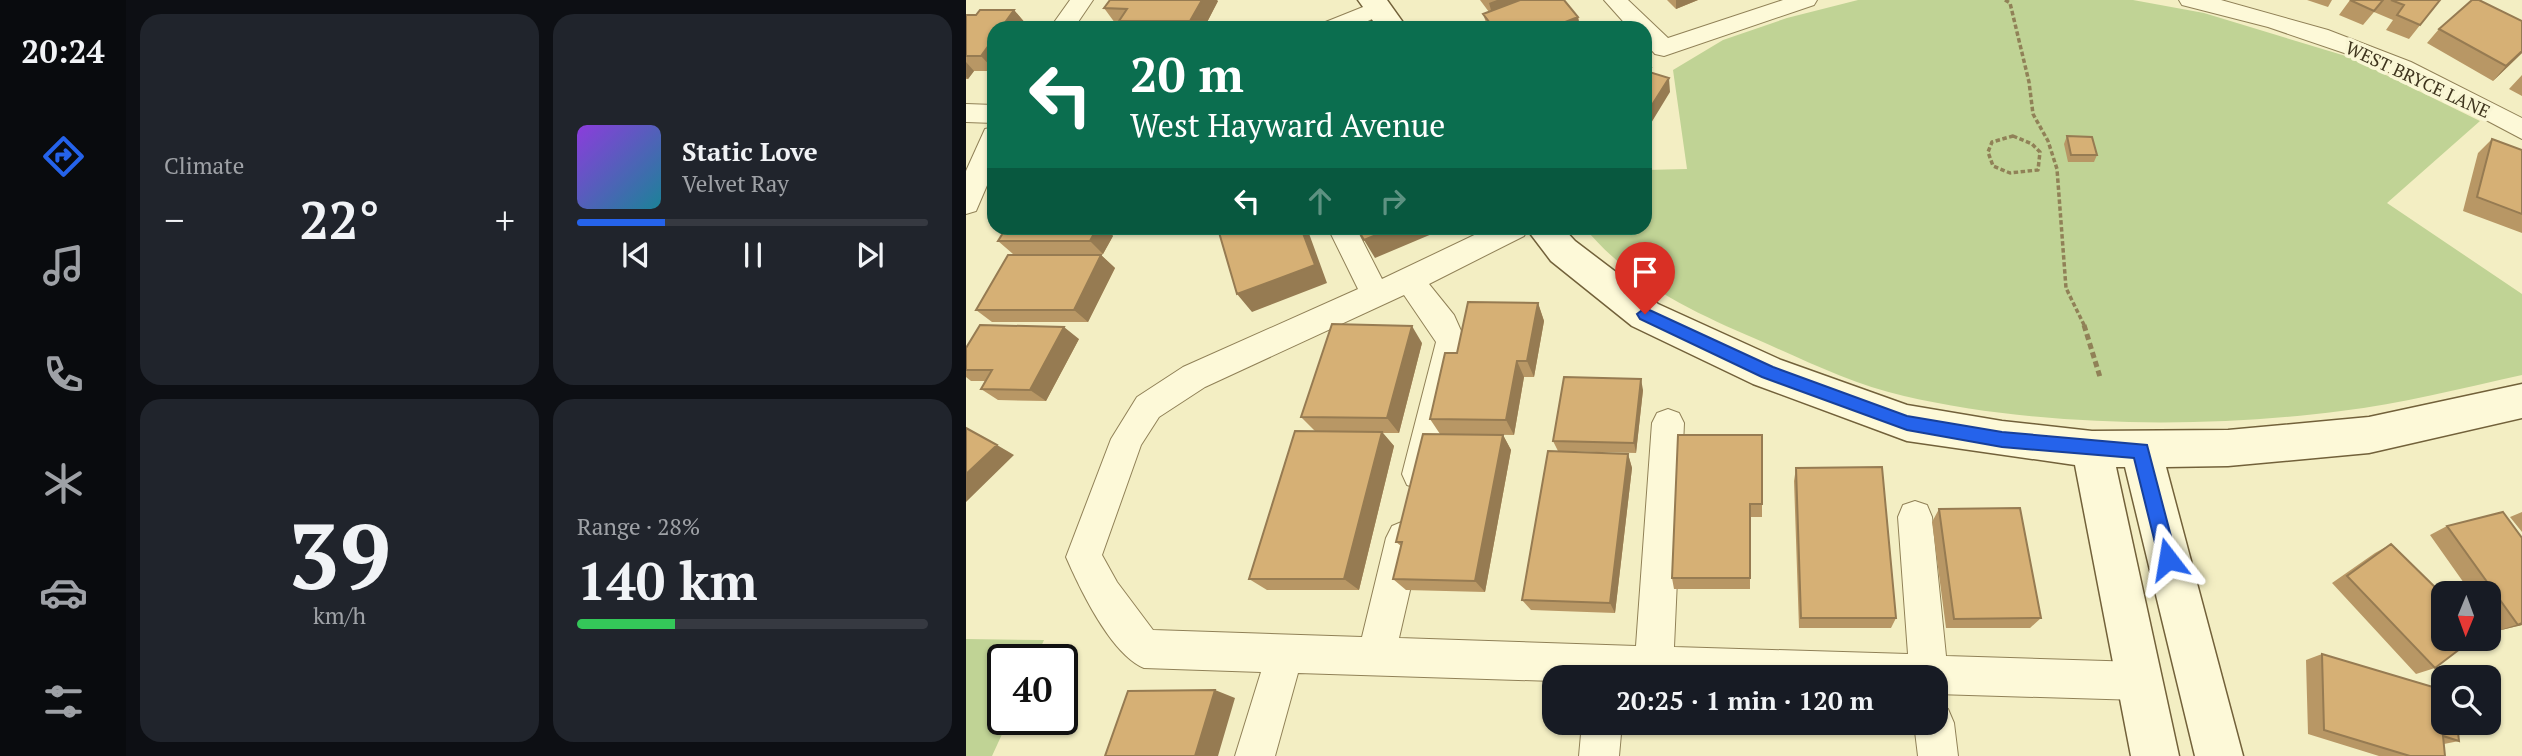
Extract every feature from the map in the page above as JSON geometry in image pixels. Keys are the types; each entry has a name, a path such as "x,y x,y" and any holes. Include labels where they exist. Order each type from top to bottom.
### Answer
{"street":[{"path":"1067,21 1082,0"},
{"path":"1615,0 1636,21"},
{"path":"1652,37 1664,48 1806,0"},
{"name":"WEST BRYCE LANE","path":"2189,0 2240,11 2325,37 2406,69 2522,130"},
{"path":"1353,21 1381,12"},
{"path":"966,114 987,114"},
{"path":"966,204 987,153"},
{"path":"1346,235 1376,295"},
{"path":"1500,235 1409,280 1194,377 1148,407 1127,439 1084,557 1104,595 1144,649 1376,656 1542,667"},
{"path":"1549,235 1563,251 1645,314 1767,372 1907,423 2002,439 2092,449 2228,449 2369,435 2522,401"},
{"path":"1376,656 1451,342 1443,324 1409,280"},
{"path":"1654,665 1668,423"},
{"path":"2092,449 2155,756"},
{"path":"2141,450 2218,756"},
{"path":"1915,517 1928,665"},
{"path":"1255,756 1285,653"},
{"path":"1948,676 2140,681"},
{"path":"1599,756 1601,735"},
{"path":"1935,735 1938,756"}],"path":[{"path":"2005,0 2010,3 2029,82 2033,114 2053,153 2057,169 2066,288 2087,331 2100,377"},
{"path":"2013,136 2035,145 2042,154 2043,163 2038,170 2028,175 2016,176 1993,167 1987,158 1987,149 1992,142 2013,136"},
{"path":"2042,154 2053,153"}],"green space":[{"path":"1858,0 2133,0 2204,13 2349,57 2480,121 2387,203 2522,294 2522,375 2364,408 2288,417 2178,422 2065,419 2010,414 1904,396 1847,378 1709,318 1642,280 1591,235 1652,235 1652,170 1687,169 1673,70 1723,40 1787,18"},
{"path":"966,639 1044,640 1042,644 987,644 987,735 1002,735 992,756 966,756"}],"building":[{"path":"1110,0 1202,0 1190,21 1119,21 1127,9 1104,8"},
{"path":"1520,0 1564,0 1578,17 1568,21 1488,21 1483,14"},
{"path":"2350,0 2383,0 2374,11"},
{"path":"2391,0 2440,0 2420,25 2397,15 2404,5"},
{"path":"2472,0 2479,0 2522,21 2522,51 2506,66 2439,29"},
{"path":"980,10 1014,10 1006,21 987,21 987,48 981,56 966,56 966,15 976,15"},
{"path":"1652,73 1669,78 1652,105"},
{"path":"2067,136 2092,137 2097,155 2071,155"},
{"path":"2492,139 2522,150 2522,214 2477,197"},
{"path":"1002,235 1093,235 1090,241 998,241"},
{"path":"1220,235 1304,235 1315,265 1237,294"},
{"path":"1361,235 1376,235 1364,240"},
{"path":"1008,255 1101,255 1074,310 976,310"},
{"path":"1468,302 1538,303 1527,361 1517,361 1506,420 1430,419 1445,353 1457,353"},
{"path":"1332,324 1412,326 1387,418 1301,417"},
{"path":"980,325 1064,327 1030,390 981,389 992,370 966,370 966,348"},
{"path":"1564,377 1641,379 1634,443 1553,441"},
{"path":"966,428 997,445 966,474"},
{"path":"1295,431 1382,432 1344,579 1249,579"},
{"path":"1423,434 1503,435 1475,581 1393,579 1402,542 1396,542"},
{"path":"1678,435 1762,435 1762,504 1750,504 1750,578 1672,578"},
{"path":"1548,451 1628,454 1610,603 1522,600"},
{"path":"1882,467 1896,618 1801,618 1796,468"},
{"path":"2020,508 2041,618 1954,619 1939,509"},
{"path":"2503,512 2522,538 2522,623 2518,625 2501,601 2501,581 2486,581 2447,526"},
{"path":"2391,544 2431,583 2431,651 2457,651 2439,665 2432,665 2347,576"},
{"path":"2322,654 2431,686 2431,735 2458,735 2459,741 2443,736 2445,756 2410,756 2324,730"},
{"path":"1215,690 1195,756 1105,756 1128,691"}],"route":[{"path":"1645,314 1767,372 1907,423 2002,439 2092,449 2141,450 2168,559"}]}
